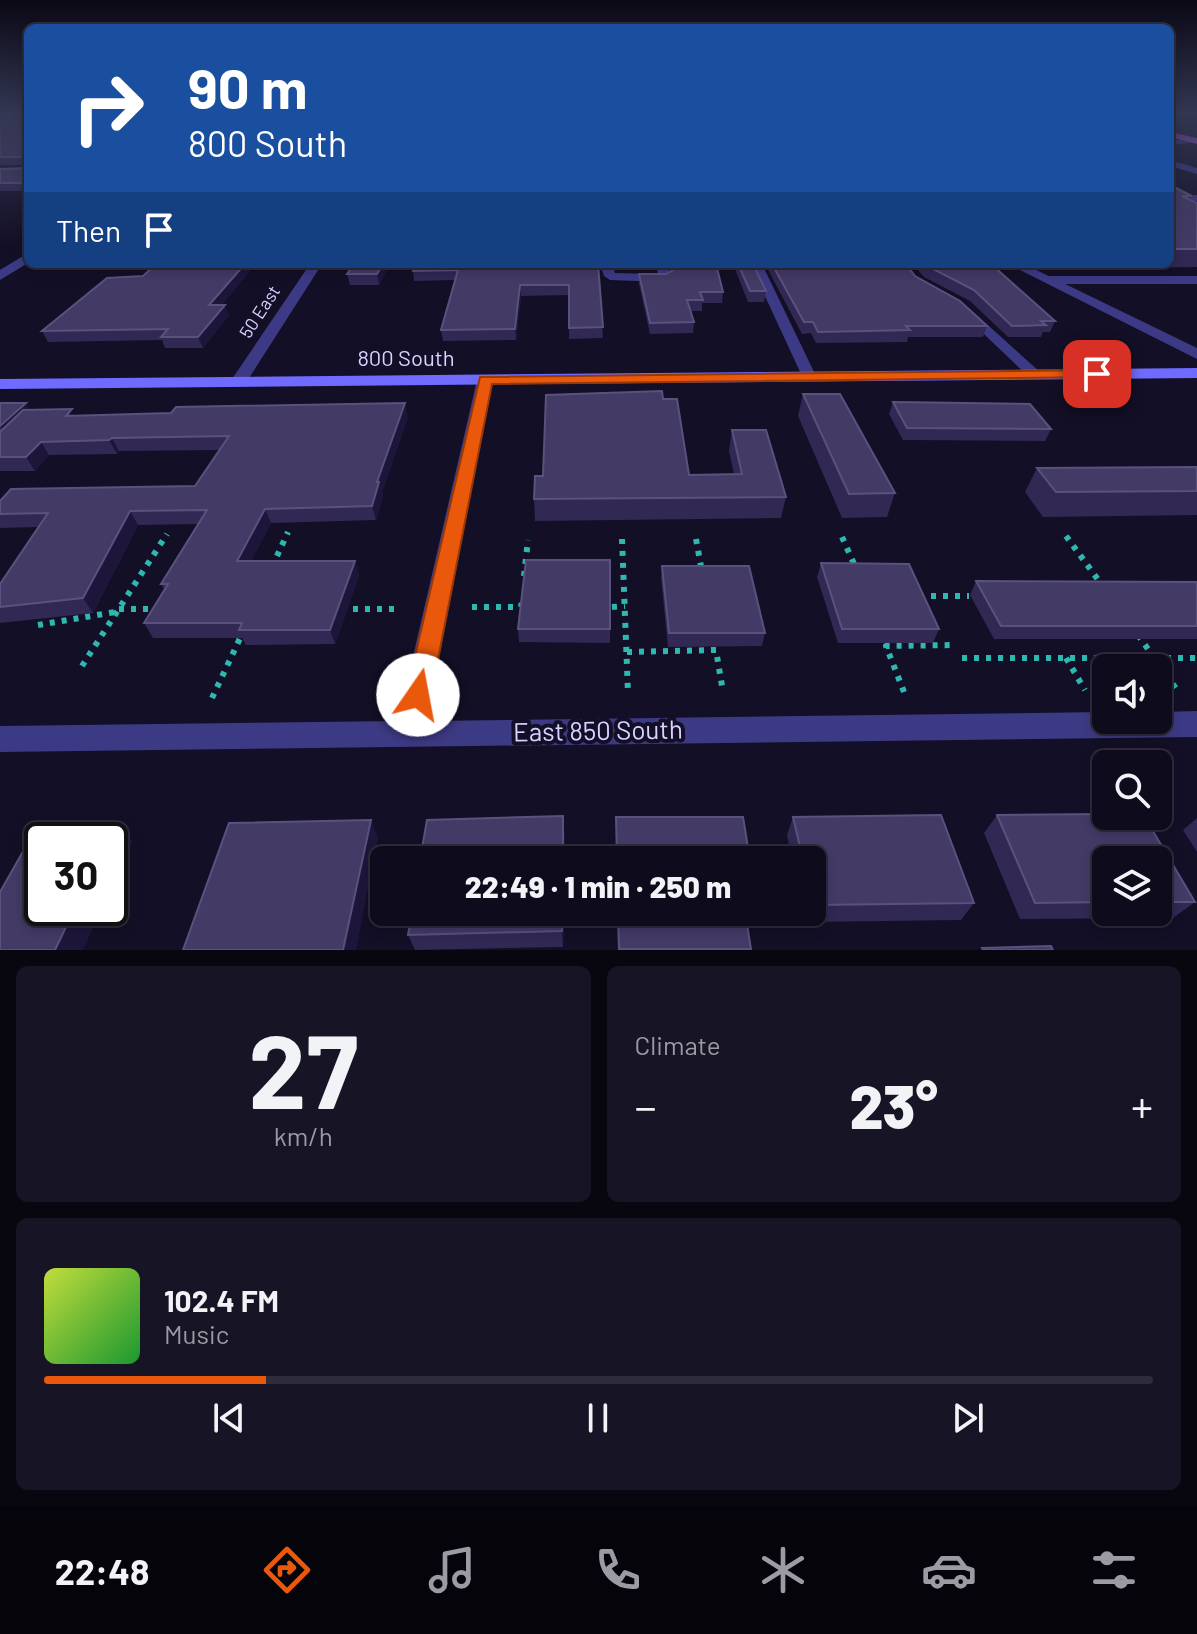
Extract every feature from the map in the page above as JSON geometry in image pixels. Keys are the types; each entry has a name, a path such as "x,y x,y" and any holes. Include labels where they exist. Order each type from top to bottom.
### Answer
{"main road":[{"name":"800 South","path":"0,384 1197,373"}],"street":[{"path":"0,276 24,260"},
{"name":"50 East","path":"238,382 313,268"},
{"path":"1023,268 1197,354"},
{"path":"410,733 485,380"},
{"name":"East 850 South","path":"0,739 1197,724"}],"lane":[{"path":"1174,164 1197,171"},
{"path":"1174,172 1197,171"},
{"path":"1174,199 1197,198"},
{"path":"607,268 610,276 617,278 665,278 663,268"},
{"path":"758,268 809,376"},
{"path":"1042,277 1197,280"},
{"path":"963,306 1035,375"}],"path":[{"path":"269,574 288,532"},
{"path":"82,666 167,534"},
{"path":"1066,536 1107,593"},
{"path":"842,537 858,574 846,574"},
{"path":"622,539 628,693"},
{"path":"691,577 703,577 696,539"},
{"path":"524,580 528,540"},
{"path":"472,607 521,607 522,593"},
{"path":"931,596 969,596"},
{"path":"612,607 625,606"},
{"path":"38,625 117,611 159,609"},
{"path":"353,609 399,609"},
{"path":"1131,626 1151,654"},
{"path":"212,698 244,629"},
{"path":"904,692 886,646 956,645"},
{"path":"627,652 716,650 723,692"},
{"path":"962,658 1092,658"},
{"path":"1065,658 1085,690"},
{"path":"1172,658 1197,658"},
{"path":"1172,683 1177,690"}],"building":[{"path":"24,168 24,183 0,183 0,169"},
{"path":"1174,187 1192,196 1182,196 1197,203 1197,249 1174,249"},
{"path":"152,268 241,268 209,305 225,305 198,337 161,337 168,329 42,331 107,278 143,276"},
{"path":"351,268 381,268 377,274 347,274"},
{"path":"414,268 598,268 603,327 569,328 569,285 520,285 515,329 441,330 458,270 413,271"},
{"path":"717,268 723,292 700,292 703,300 687,300 694,322 650,323 639,274 666,274 673,270"},
{"path":"740,268 755,268 766,291 750,291"},
{"path":"774,268 909,268 915,276 960,301 987,326 906,326 910,330 818,332 813,322 804,322"},
{"path":"931,268 995,268 1055,321 1041,321 1046,325 1012,326 974,290"},
{"path":"662,391 663,399 677,399 689,475 742,474 732,430 766,430 786,497 534,499 535,476 543,476 546,395"},
{"path":"803,394 840,394 895,493 849,494"},
{"path":"893,402 1030,404 1051,429 907,428"},
{"path":"0,403 26,403 0,426"},
{"path":"405,403 377,482 372,506 265,509 237,561 355,561 330,630 239,630 242,623 144,623 168,584 161,584 207,510 130,511 83,598 0,607 0,584 48,513 0,514 0,501 11,489 195,486 229,436 41,442 26,457 0,457 0,432 23,410 72,409 66,416 171,413 176,407"},
{"path":"1197,467 1197,491 1056,492 1037,468"},
{"path":"526,560 610,560 610,629 518,629"},
{"path":"821,563 909,564 939,629 842,629"},
{"path":"662,566 749,566 765,633 669,633"},
{"path":"976,581 1197,582 1197,626 1001,626"},
{"path":"1092,814 1092,830 1152,830 1162,846 1092,846 1092,902 1035,903 997,815"},
{"path":"941,815 974,903 826,905 826,846 800,846 793,817"},
{"path":"563,816 563,846 422,846 427,820"},
{"path":"616,817 743,817 748,846 617,846"},
{"path":"371,820 343,950 183,950 229,823"},
{"path":"24,850 24,926 66,926 55,950 0,950 0,892"},
{"path":"1172,863 1195,902 1172,902"},
{"path":"410,926 562,926 562,931 408,935"},
{"path":"618,926 747,926 751,949 619,949"},
{"path":"1051,946 1053,950 982,948"}],"route":[{"path":"418,695 485,380 1097,374"}]}
